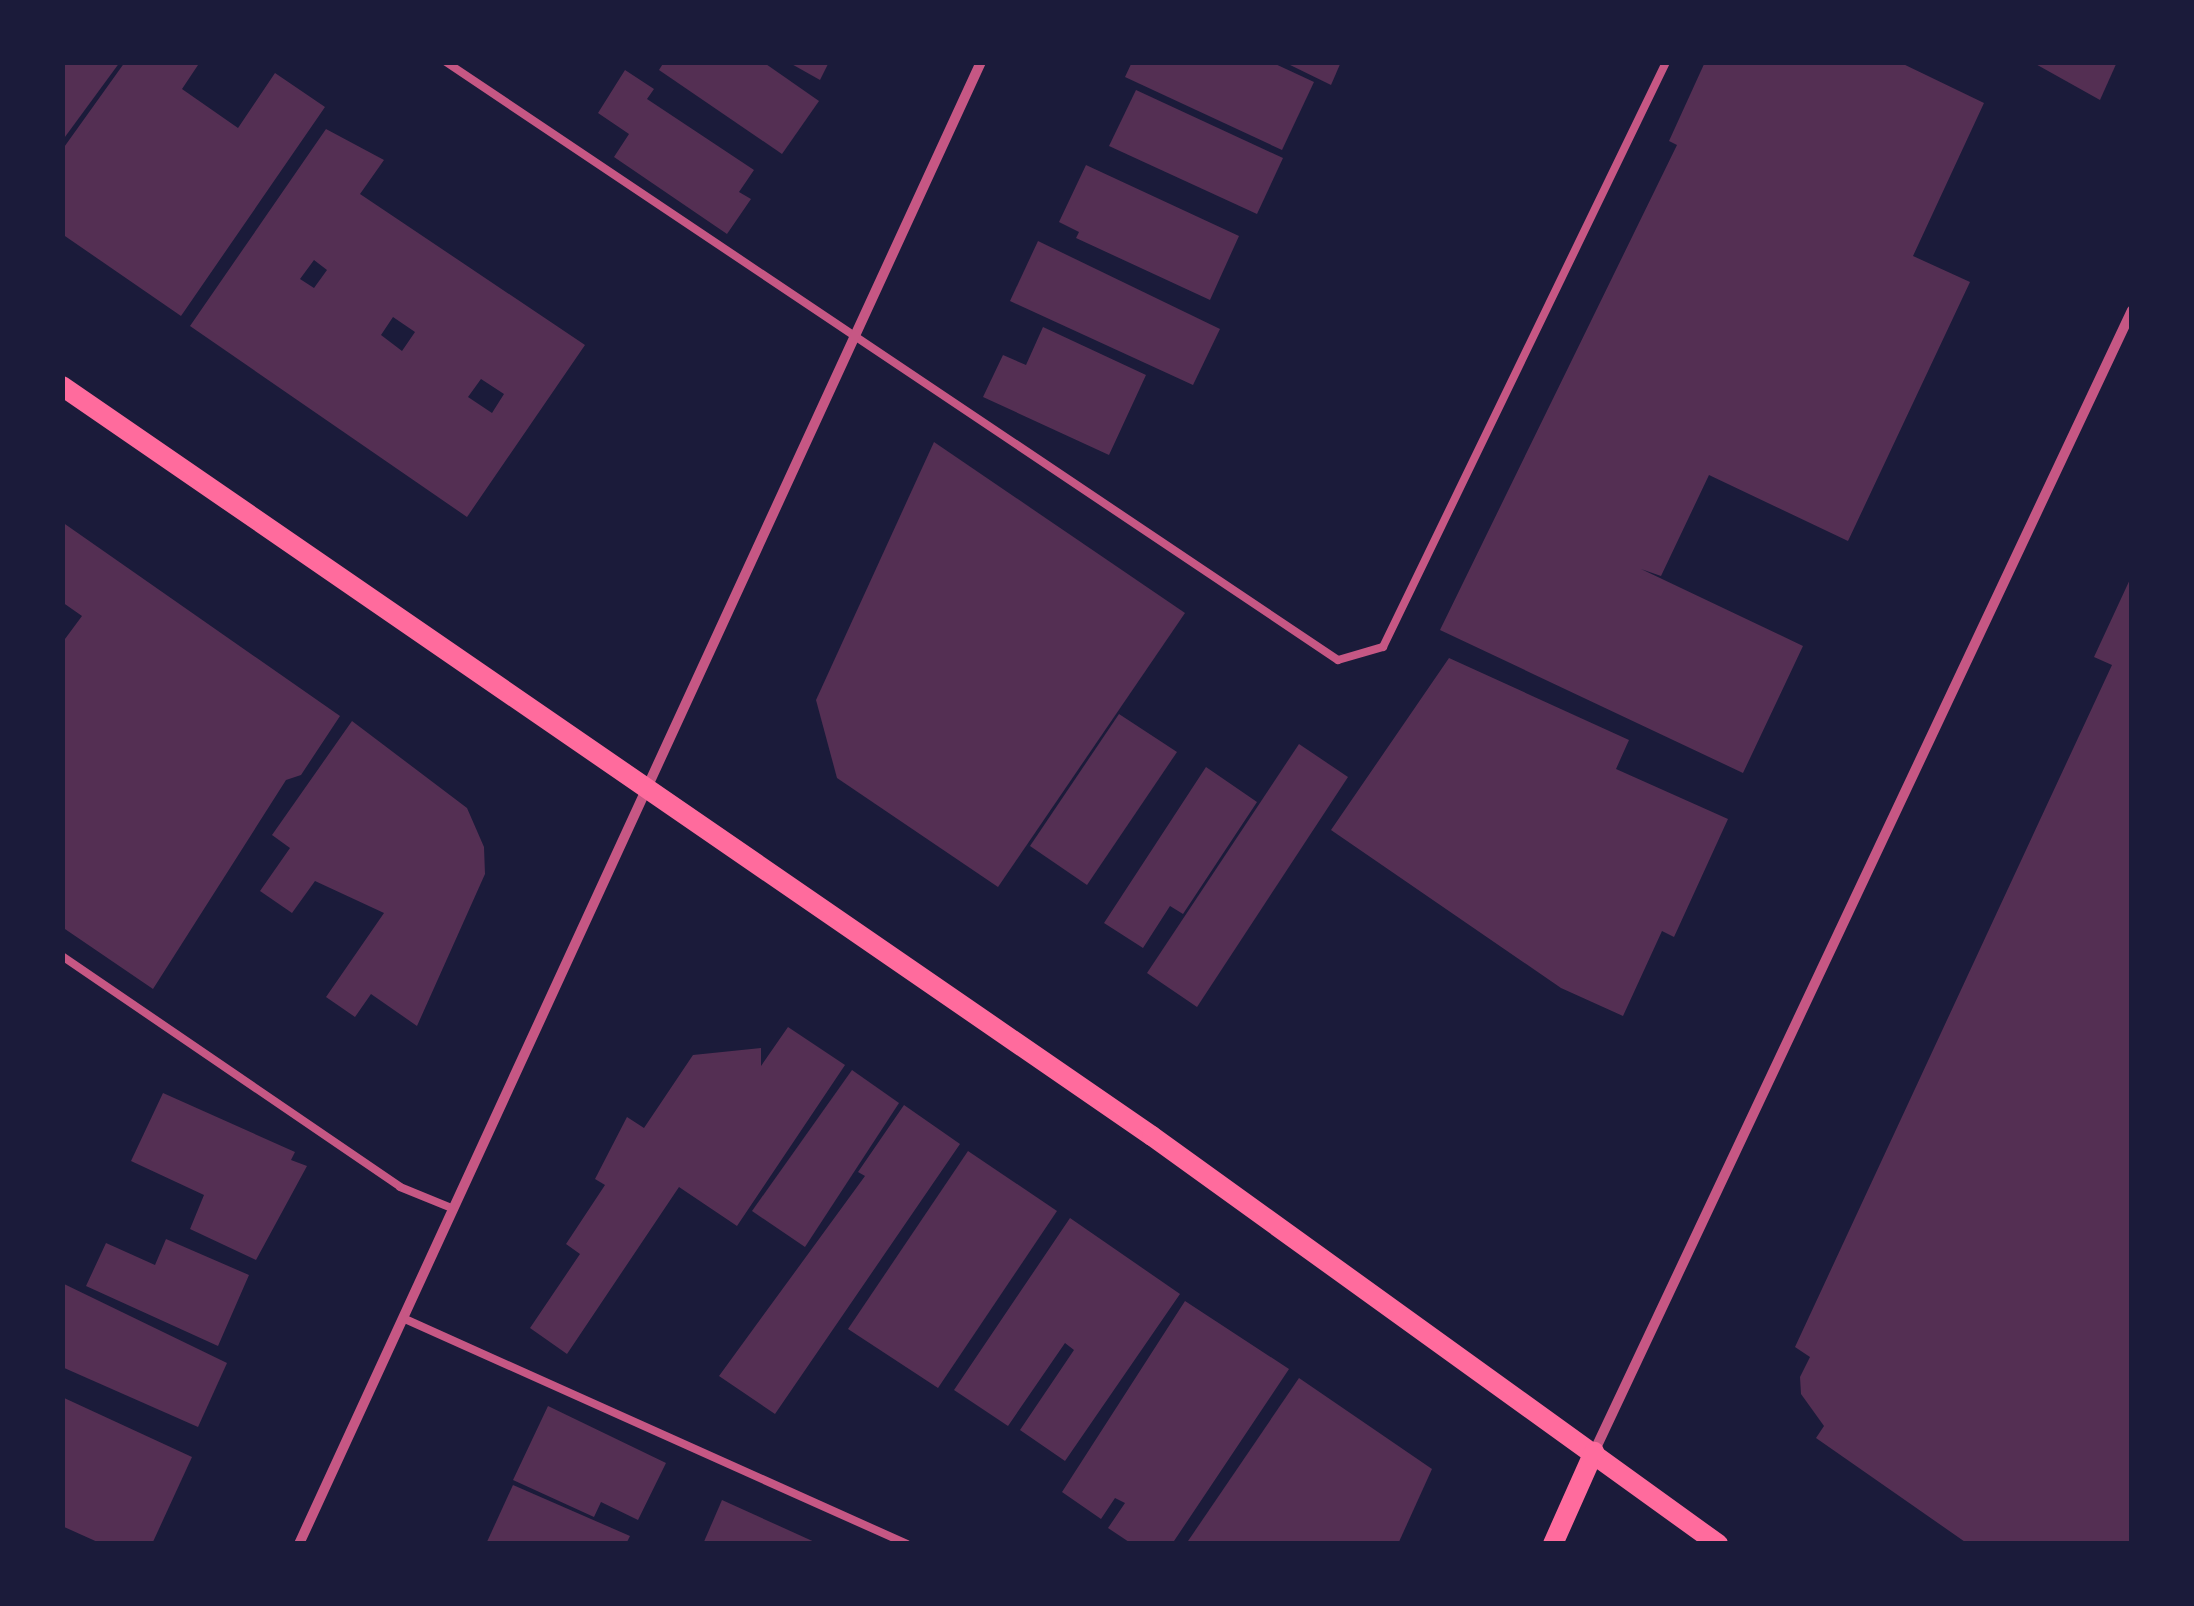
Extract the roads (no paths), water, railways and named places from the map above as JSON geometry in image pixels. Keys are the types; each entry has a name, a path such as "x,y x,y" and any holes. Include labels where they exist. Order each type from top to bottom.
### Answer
{"main road":[{"path":"62,386 1152,1136 1718,1544"},
{"path":"1553,1544 1594,1452"}],"street":[{"path":"299,1544 982,62"},
{"path":"1594,1452 2132,310"}],"lane":[{"path":"446,62 854,340 1338,660 1383,647 1666,62"},
{"path":"62,956 400,1187 454,1209"},
{"path":"405,1319 906,1544"}]}
